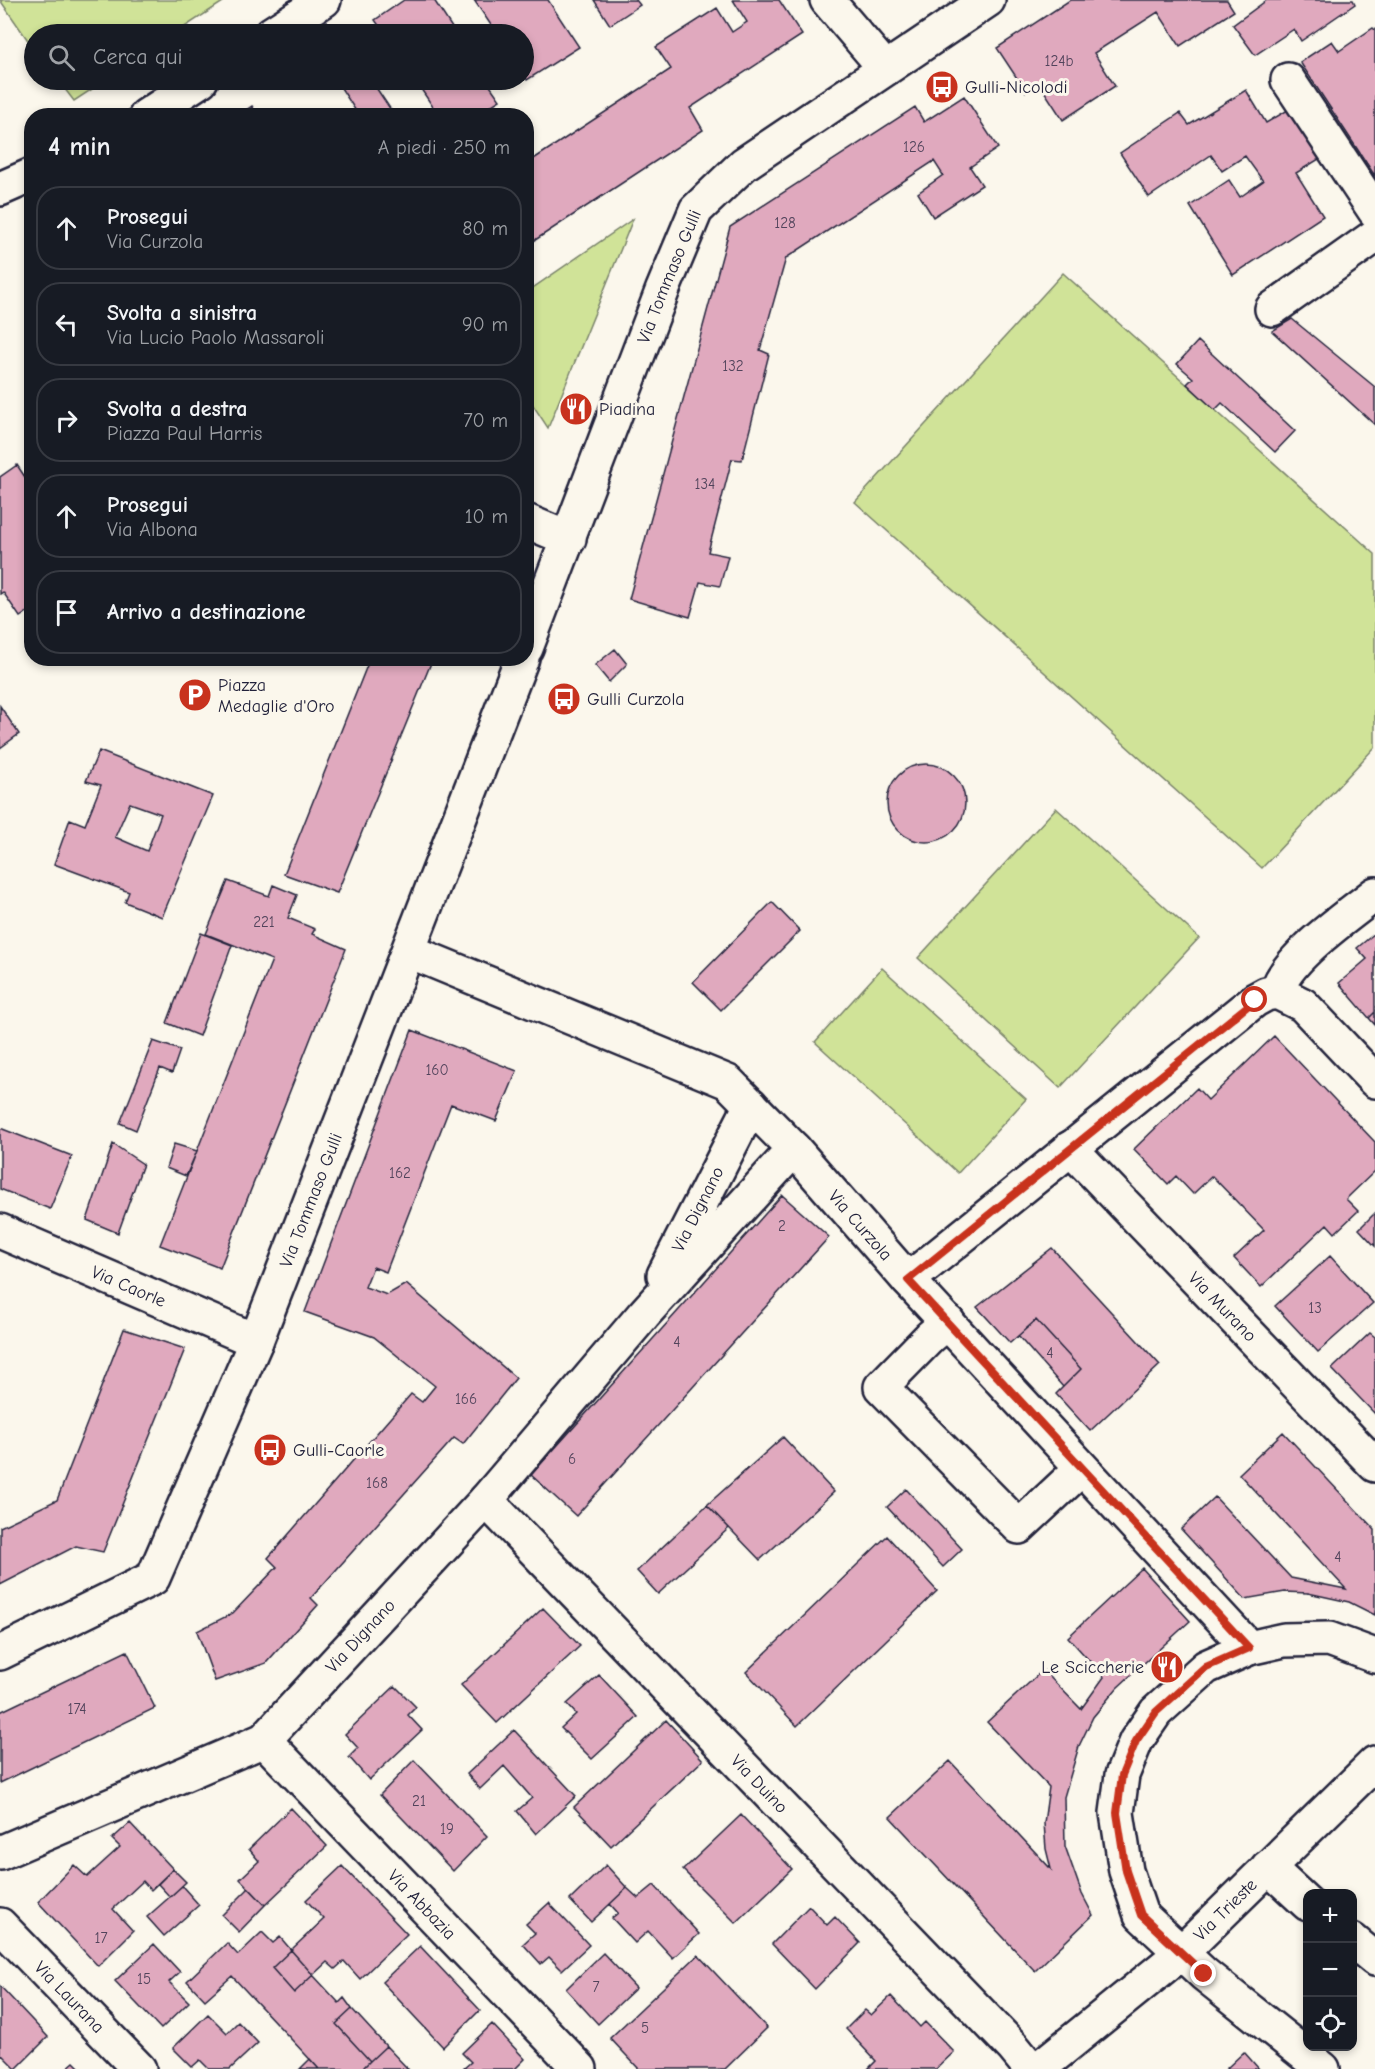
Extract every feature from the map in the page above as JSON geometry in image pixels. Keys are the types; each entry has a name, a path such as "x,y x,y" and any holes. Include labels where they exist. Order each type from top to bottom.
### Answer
{"street":[{"path":"287,24 324,0"},
{"path":"827,0 885,68"},
{"name":"Via Tommaso Gulli","path":"534,628 663,289 696,210 744,164 988,0"},
{"path":"1288,80 1375,211"},
{"path":"158,108 186,90"},
{"path":"0,189 24,178"},
{"path":"1272,309 1375,236"},
{"path":"534,524 569,539"},
{"name":"Via Tommaso Gulli","path":"0,1653 153,1578 256,1341 519,666"},
{"path":"1276,992 1278,984 1290,968 1313,944 1375,894"},
{"name":"Via Curzola","path":"409,951 728,1082 794,1149 928,1302 1249,1648"},
{"path":"1081,1469 1019,1527 881,1387 930,1337 928,1302 1070,1149 1255,1000 1266,994 1276,992 1303,1005 1375,1081"},
{"name":"Via Dignano","path":"644,1314 751,1105"},
{"name":"Via Dignano","path":"0,1853 264,1740 486,1500 644,1314 794,1149"},
{"name":"Via Murano","path":"1070,1149 1375,1465"},
{"name":"Via Caorle","path":"0,1231 256,1341"},
{"name":"Via Duino","path":"486,1500 1013,2047 1031,2069"},
{"path":"1323,2069 1181,1953 1141,1915 1126,1871 1117,1813 1122,1775 1136,1741 1156,1712 1206,1667 1249,1648 1284,1640 1329,1639 1375,1656"},
{"name":"Via Abbazia","path":"264,1740 580,2069"},
{"name":"Via Trieste","path":"1038,2069 1181,1953 1375,1763"},
{"path":"1268,1867 1303,1899"},
{"name":"Via Laurana","path":"0,1925 139,2069"},
{"path":"1356,1943 1375,1959"}],"green space":[{"path":"0,0 226,0 189,24 24,24 24,35"},
{"path":"66,90 91,90 74,101"},
{"path":"633,219 548,428 534,407 534,287"},
{"path":"1063,273 1375,554 1375,747 1262,868 855,502"},
{"path":"1056,808 1199,938 1060,1088 918,958"},
{"path":"882,968 1026,1099 958,1173 815,1042"}],"building":[{"path":"404,0 434,0 450,24 378,24 375,20"},
{"path":"474,0 548,0 579,47 534,76 534,24 490,24"},
{"path":"594,0 636,0 640,5 610,25"},
{"path":"733,0 779,0 802,35 690,108 703,130 534,241 534,159 671,69 656,47 717,8 732,32 747,22"},
{"path":"1070,0 1227,0 1234,11 1180,46 1158,12 1094,53 1115,86 1063,120 1039,83 1026,92 997,48"},
{"path":"1267,0 1353,0 1355,4 1301,41 1294,29 1255,55 1233,25"},
{"path":"1373,28 1375,30 1375,176 1300,62 1332,41 1339,51"},
{"path":"342,90 378,90 390,108 354,108"},
{"path":"422,90 493,90 500,100 488,108 434,108"},
{"path":"1246,90 1266,123 1293,107 1324,156 1296,173 1323,216 1233,275 1190,206 1229,180 1240,197 1263,181 1245,156 1222,171 1211,155 1149,197 1120,153 1180,113 1189,125"},
{"path":"964,96 998,148 970,167 982,185 933,217 918,193 943,175 934,161 786,258 760,350 769,354 742,460 732,459 708,552 728,556 720,586 700,582 690,617 629,599 730,227 915,107 924,122"},
{"path":"1292,319 1375,387 1375,425 1272,331"},
{"path":"1198,341 1295,431 1275,452 1222,403 1215,410 1187,384 1193,378 1177,364"},
{"path":"17,465 24,476 24,614 20,617 3,592 0,594 0,477"},
{"path":"615,649 627,664 609,682 595,665"},
{"path":"367,666 430,666 337,893 284,874"},
{"path":"0,706 19,734 0,748"},
{"path":"99,751 213,796 162,917 125,902 129,892 54,864 70,819 85,825 101,785 86,781","holes":["130,803 161,814 147,851 115,837"]},
{"path":"926,764 941,767 953,776 962,788 965,803 962,818 953,830 941,839 926,842 911,839 899,830 890,818 887,803 890,788 899,776 911,767"},
{"path":"228,881 269,896 273,885 297,895 288,918 315,929 312,934 346,949 220,1268 160,1245 272,960 206,934"},
{"path":"772,902 800,931 721,1010 693,982"},
{"path":"201,933 232,945 199,1036 167,1023"},
{"path":"1375,933 1375,1012 1369,1018 1339,983 1367,959 1357,948"},
{"path":"1375,1012 1375,1025 1369,1018"},
{"path":"412,1030 517,1071 496,1121 451,1104 386,1272 373,1267 365,1287 387,1295 406,1284 516,1378 463,1444 454,1438 311,1598 318,1605 266,1663 215,1681 197,1631 233,1613 277,1567 268,1558 411,1394 422,1402 435,1386 374,1337 305,1312"},
{"path":"1274,1036 1375,1142 1375,1171 1346,1199 1358,1211 1335,1233 1327,1224 1261,1287 1234,1258 1264,1230 1212,1176 1193,1194 1176,1176 1168,1184 1134,1149 1197,1088 1208,1100"},
{"path":"153,1041 180,1050 172,1073 160,1068 136,1130 120,1123"},
{"path":"0,1128 72,1156 50,1209 0,1189"},
{"path":"113,1144 143,1164 118,1233 87,1220"},
{"path":"174,1144 197,1151 186,1176 166,1168"},
{"path":"782,1195 829,1237 576,1516 531,1475"},
{"path":"1375,1213 1375,1246 1359,1229"},
{"path":"1052,1248 1160,1365 1090,1431 1056,1394 1081,1369 1036,1320 1010,1343 977,1307"},
{"path":"1330,1256 1373,1303 1318,1352 1275,1306"},
{"path":"1036,1320 1081,1369 1063,1387 1018,1336"},
{"path":"124,1329 185,1349 103,1552 76,1546 0,1585 0,1527 57,1500"},
{"path":"1370,1333 1375,1337 1375,1414 1332,1369"},
{"path":"1283,1432 1375,1530 1375,1615 1349,1602 1308,1593 1285,1592 1245,1599 1181,1529 1215,1497 1291,1578 1346,1589 1239,1474"},
{"path":"783,1437 834,1492 760,1560 707,1505"},
{"path":"906,1489 962,1549 943,1567 887,1507"},
{"path":"707,1505 729,1528 658,1594 637,1571"},
{"path":"887,1536 937,1591 797,1726 746,1672"},
{"path":"1142,1568 1190,1621 1117,1688 1093,1717 1079,1746 1064,1797 1065,1846 1082,1894 1093,1915 1035,1971 890,1817 950,1761 1051,1869 1046,1849 1044,1823 1049,1787 987,1722 1043,1670 1081,1709 1104,1677 1068,1637"},
{"path":"543,1608 580,1646 497,1723 461,1685"},
{"path":"127,1651 155,1708 0,1783 0,1712"},
{"path":"599,1675 638,1717 592,1759 561,1728 576,1714 567,1704"},
{"path":"395,1686 416,1707 408,1715 422,1730 369,1780 349,1757 358,1748 345,1734"},
{"path":"666,1720 703,1760 611,1846 574,1807"},
{"path":"514,1730 576,1796 536,1834 517,1811 532,1798 504,1766 480,1789 467,1774"},
{"path":"414,1760 487,1836 453,1871 380,1795"},
{"path":"291,1808 327,1846 265,1905 240,1879 259,1861 249,1849"},
{"path":"741,1815 792,1869 736,1923 683,1870"},
{"path":"130,1823 173,1869 151,1890 143,1881 113,1909 133,1931 98,1966 38,1902 74,1865 87,1877 120,1847 112,1839"},
{"path":"606,1865 627,1888 591,1922 570,1900"},
{"path":"342,1866 407,1934 360,1979 344,1961 335,1969 327,1962 313,1975 291,1950 324,1919 306,1900"},
{"path":"173,1869 186,1882 170,1897 158,1884"},
{"path":"654,1885 699,1934 673,1958 648,1931 635,1943 612,1918 618,1913 610,1904 627,1888 638,1898"},
{"path":"182,1886 199,1905 164,1936 147,1917"},
{"path":"249,1888 265,1905 239,1932 222,1915"},
{"path":"549,1903 589,1945 562,1970 549,1957 541,1964 523,1944 535,1933 526,1924"},
{"path":"809,1906 827,1925 835,1917 860,1943 815,1989 772,1944"},
{"path":"262,1932 273,1943 280,1937 291,1950 272,1968 294,1993 313,1975 339,2003 344,1998 352,2009 336,2024 370,2061 362,2069 319,2069 232,1976 205,2000 187,1981 227,1943 238,1955"},
{"path":"154,1944 180,1972 169,1982 189,2002 161,2029 115,1981"},
{"path":"420,1946 480,2010 443,2047 382,1982"},
{"path":"291,1950 313,1975 294,1993 272,1968"},
{"path":"603,1953 636,1988 598,2024 566,1989"},
{"path":"698,1955 767,2028 725,2069 639,2069 610,2038"},
{"path":"0,1986 48,2037 16,2069 0,2053"},
{"path":"891,1996 920,2027 925,2022 954,2052 936,2069 868,2069 876,2061 846,2029 865,2010 871,2015"},
{"path":"352,2009 386,2046 370,2061 336,2024"},
{"path":"208,2014 227,2033 238,2022 258,2043 230,2069 209,2069 200,2060 192,2067 173,2048"},
{"path":"492,2024 525,2059 515,2069 463,2069 471,2062 462,2053"},
{"path":"386,2046 408,2069 362,2069 370,2061"},
{"path":"1244,2052 1259,2069 1226,2069"},
{"path":"310,2059 319,2069 300,2069"},
{"path":"74,2062 81,2069 66,2069"}],"place":[{"name":"Gulli-Nicolodi","path":"942,87"},
{"name":"Piadina","path":"576,409"},
{"name":"Piazza Medaglie d'Oro","path":"195,695"},
{"name":"Gulli Curzola","path":"564,699"},
{"name":"Gulli-Caorle","path":"270,1450"},
{"name":"Le Sciccherie","path":"1167,1667"}],"route":[{"path":"1204,1974 1141,1915 1126,1871 1117,1813 1122,1775 1136,1741 1156,1712 1206,1667 1249,1648 908,1280 1255,1000"}]}
